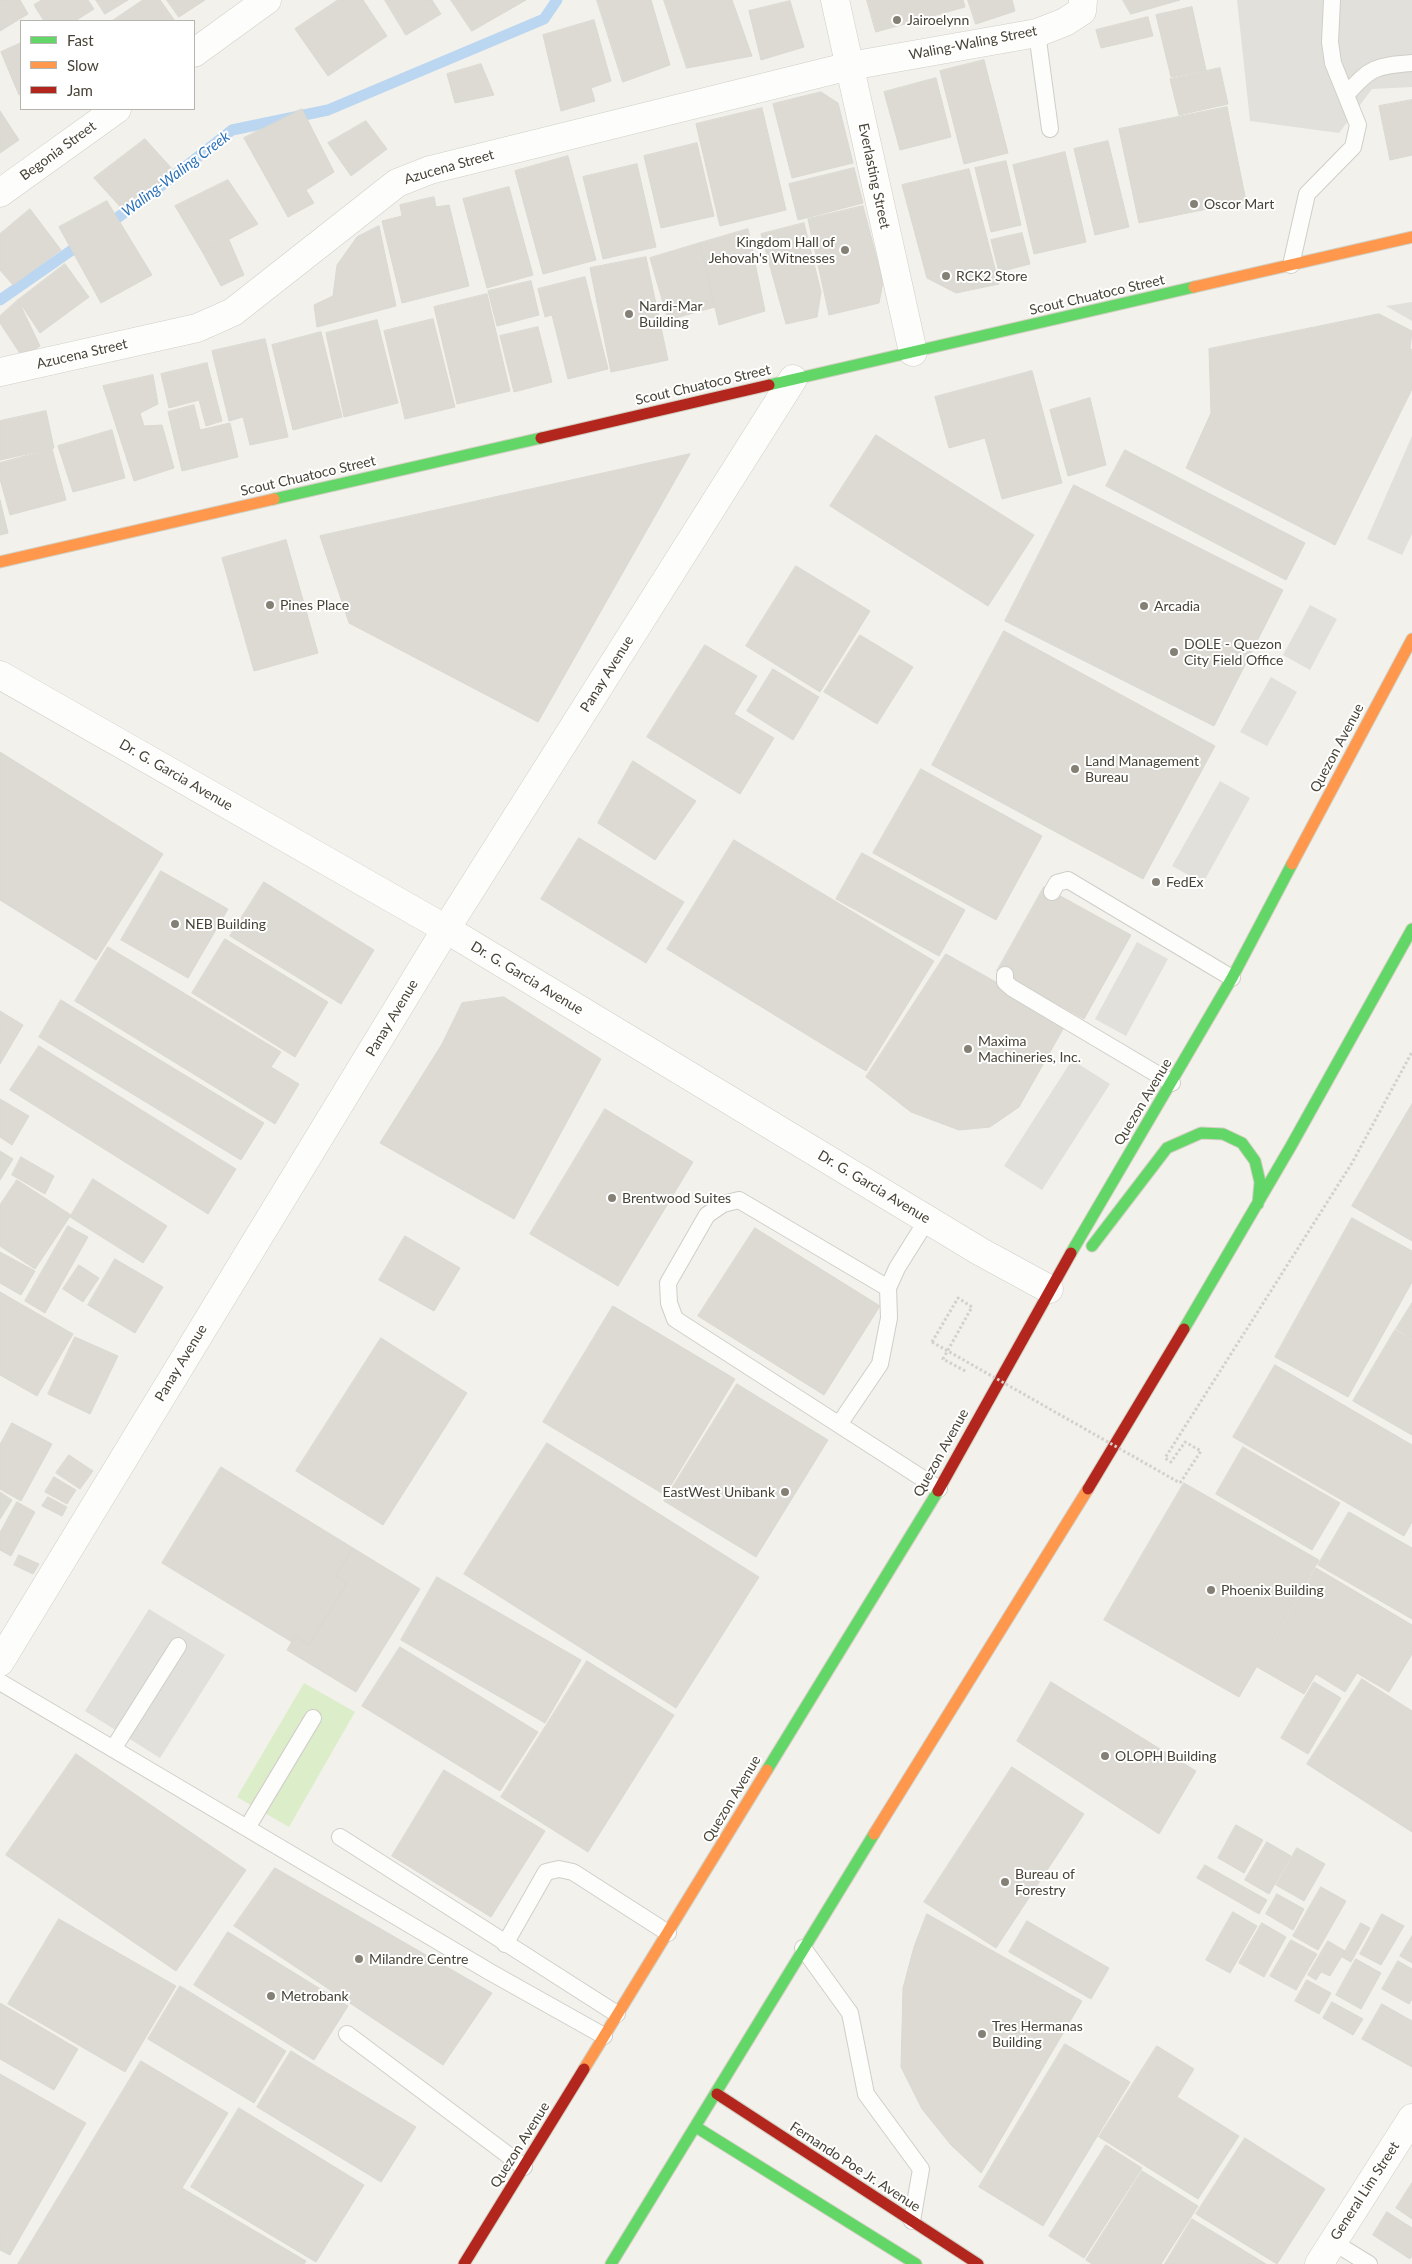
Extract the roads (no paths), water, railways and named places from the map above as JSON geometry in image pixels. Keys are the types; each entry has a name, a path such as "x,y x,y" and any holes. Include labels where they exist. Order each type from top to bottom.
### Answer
{"main road":[{"name":"Scout Chuatoco Street","path":"0,562 1412,237"},
{"name":"Quezon Avenue","path":"464,2264 939,1489 1049,1289 1172,1083 1232,978 1412,639"},
{"path":"611,2264 717,2094 803,1948 1125,1431 1339,1066 1412,929"},
{"path":"1024,1335 1167,1148 1201,1133 1223,1134 1242,1143 1255,1161 1260,1182 1258,1204"},
{"name":"Fernando Poe Jr. Avenue","path":"717,2094 978,2264"},
{"path":"696,2127 916,2264"}],"street":[{"path":"195,52 267,0"},
{"name":"Everlasting Street","path":"835,0 913,352"},
{"name":"Waling-Waling Street","path":"850,66 1037,33 1065,22 1082,11 1083,0"},
{"name":"Azucena Street","path":"0,372 197,328 233,312 397,182 430,170 850,66"},
{"name":"Begonia Street","path":"0,193 116,110"},
{"name":"Panay Avenue","path":"0,1662 446,929 793,379"},
{"name":"Dr. G. Garcia Avenue","path":"0,674 446,929 928,1220 1049,1289"},
{"name":"General Lim Street","path":"1326,2253 1412,2118"}],"lane":[{"path":"1291,265 1307,194 1353,147 1358,126 1333,63 1330,42 1332,0"},
{"path":"1037,33 1050,129"},
{"path":"1346,95 1364,74 1383,65 1412,63"},
{"path":"1052,892 1057,883 1068,880 1232,978"},
{"path":"1005,975 1005,982 1012,988 1172,1083"},
{"path":"888,1288 739,1200 723,1204 707,1215 668,1283 668,1303 675,1319 840,1423 939,1489"},
{"path":"840,1423 880,1364 889,1318 888,1288 897,1268 928,1220"},
{"path":"114,1749 178,1646"},
{"path":"0,1682 482,1967 604,2036"},
{"path":"247,1828 313,1718"},
{"path":"340,1837 617,2014"},
{"path":"505,1944 546,1872 559,1869 573,1872 668,1933"},
{"path":"803,1948 850,2013 866,2094 920,2169 912,2221"},
{"path":"346,2034 524,2166"},
{"path":"1326,2253 1369,2264"}],"waterway":[{"name":"Waling-Waling Creek","path":"106,226 232,130 328,110 544,19 557,0"},
{"name":"Waling-Waling Creek","path":"0,300 85,241"}],"place":[{"name":"Jairoelynn","path":"897,20"},
{"name":"Oscor Mart","path":"1194,204"},
{"name":"Kingdom Hall of Jehovah's Witnesses","path":"845,250"},
{"name":"RCK2 Store","path":"946,276"},
{"name":"Nardi-Mar Building","path":"629,314"},
{"name":"Pines Place","path":"270,605"},
{"name":"Arcadia","path":"1144,606"},
{"name":"DOLE - Quezon City Field Office","path":"1174,652"},
{"name":"Land Management Bureau","path":"1075,769"},
{"name":"FedEx","path":"1156,882"},
{"name":"NEB Building","path":"175,924"},
{"name":"Maxima Machineries, Inc.","path":"968,1049"},
{"name":"Brentwood Suites","path":"612,1198"},
{"name":"EastWest Unibank","path":"785,1492"},
{"name":"Phoenix Building","path":"1211,1590"},
{"name":"OLOPH Building","path":"1105,1756"},
{"name":"Bureau of Forestry","path":"1005,1882"},
{"name":"Milandre Centre","path":"359,1959"},
{"name":"Metrobank","path":"271,1996"},
{"name":"Tres Hermanas Building","path":"982,2034"}]}
